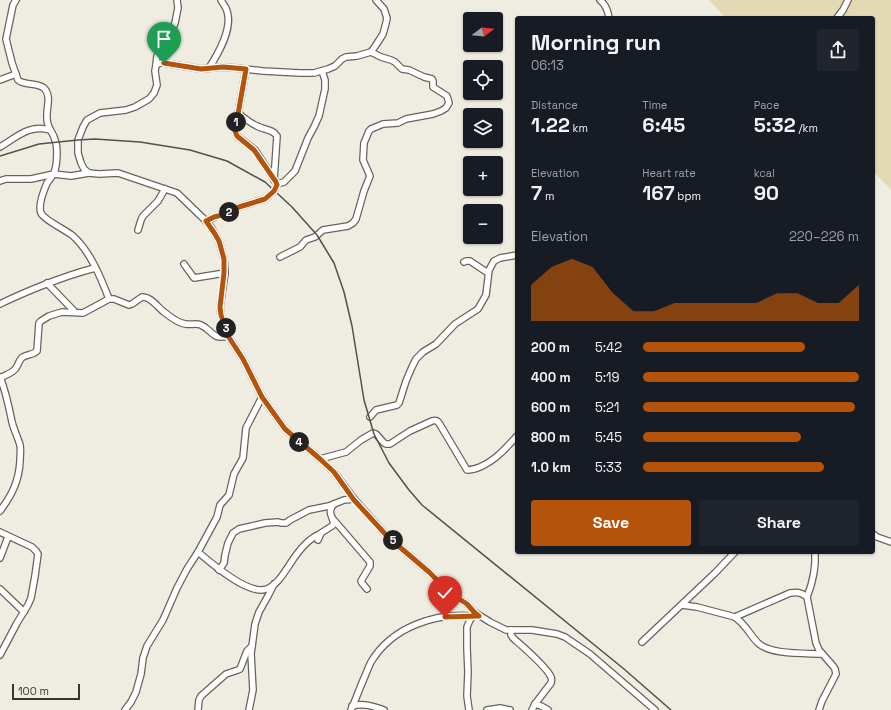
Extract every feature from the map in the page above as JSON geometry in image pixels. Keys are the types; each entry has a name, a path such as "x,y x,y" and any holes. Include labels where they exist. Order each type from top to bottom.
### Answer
{"street":[{"path":"16,0 13,5 6,39 12,63 18,80 21,83 36,85 43,88 46,92 48,98 47,126 55,139 55,169 43,195 41,212 43,216 52,223 64,229 73,236 82,246 102,281 109,299"},
{"path":"89,173 84,169 78,153 78,140 83,127 87,120 100,114 136,107 154,93 157,85 155,71 157,56 171,33 175,23 178,8 177,0"},
{"path":"209,68 226,36 228,15 227,10 221,0"},
{"path":"600,0 606,8 609,16"},
{"path":"838,16 848,0"},
{"path":"156,65 164,63 193,69 223,67 300,74 328,70 346,57 371,52 383,34 386,23 386,14 378,1"},
{"path":"0,32 6,39"},
{"path":"280,257 300,247 306,240 315,237 323,230 348,226 356,219 370,176 363,158 364,143 372,129 385,123 398,123 406,119 441,111 448,106 449,103 447,96 432,87 432,79 409,70 402,69 391,60 380,57 371,52"},
{"path":"246,69 235,131 237,136 254,150 276,182"},
{"path":"276,182 284,182 295,171 308,138 319,116 325,89 325,80 322,71"},
{"path":"0,80 16,74"},
{"path":"206,221 226,214 239,207 265,199 274,191 276,182 277,134 256,126 238,113"},
{"path":"0,147 24,132 41,128 50,130"},
{"path":"0,181 6,179 31,179 54,174 71,176 89,173 118,173 171,190 181,197 206,221 215,234 222,249 224,273 220,307 221,315 228,336 243,359 262,397 285,429 334,472 354,500 388,537 429,572 450,593 467,604 476,616"},
{"path":"138,230 143,216 158,201 165,189"},
{"path":"370,417 376,410 397,405 399,403 406,381 416,358 436,344 455,324 478,309 486,295 488,273 491,265 497,259 515,255"},
{"path":"464,262 470,261 488,273"},
{"path":"184,264 194,278 224,273"},
{"path":"0,304 47,283 95,268"},
{"path":"47,283 75,312"},
{"path":"0,511 10,498 16,483 20,466 20,444 14,430 0,378 15,370 23,357 35,353 38,348 38,326 41,321 58,312 67,311 83,313 109,299 114,299 129,305 142,297 148,298 165,313 182,324 200,324 216,336 228,336"},
{"path":"125,710 136,692 147,646 163,620 184,575 217,517 220,505 229,495 234,474 243,458 246,428 262,397"},
{"path":"320,459 346,452 373,433 376,434 384,443 390,444 410,431 435,420 438,421 467,470 470,470 486,465 500,454 515,438"},
{"path":"219,570 224,563 228,543 235,531 265,523 286,523 309,510 325,508 344,500 354,500"},
{"path":"198,552 219,570 242,584 260,590 267,589 282,576 297,553 313,538 319,537 334,524 330,511 334,504"},
{"path":"333,520 371,563 361,581 367,589"},
{"path":"0,532 32,547 38,554 31,598 0,655"},
{"path":"875,536 891,542"},
{"path":"0,558 8,537"},
{"path":"642,642 733,554"},
{"path":"815,554 814,574 811,586 806,596 819,650 834,666 836,674 819,710"},
{"path":"249,710 253,690 251,661 252,646 257,616 274,584"},
{"path":"0,589 24,612"},
{"path":"735,617 790,593 798,592 806,596"},
{"path":"682,605 697,607 735,617 756,640 766,648 775,651 822,654"},
{"path":"469,710 467,696 467,627 470,620 476,616"},
{"path":"351,708 371,662 387,642 408,627 445,617 476,616 501,628 510,630 532,630 557,634 565,637 590,654 655,710"},
{"path":"510,630 513,638 544,667 552,679 551,683 534,707"},
{"path":"198,710 198,700 201,696 226,674 240,669 246,651 252,646"},
{"path":"351,708 362,704 384,710"},
{"path":"534,707 541,706 548,710"},
{"path":"487,710 500,708 510,710"}],"shaded area":[{"path":"709,0 891,0 891,190 875,173 875,16 724,16"}],"railway":[{"path":"0,156 39,144 78,140 95,139 140,142 190,150 227,161 265,182 292,207 317,235 334,263 344,292 352,326 364,400 374,434 389,463 409,490 422,505 624,669 671,710"}],"route":[{"path":"164,63 176,64 193,69 223,67 246,69 235,131 237,136 254,150 277,185 274,191 267,198 249,203 226,214 206,221 219,241 224,259 220,307 228,336 243,359 262,397 285,429 334,472 354,500 388,537 429,572 450,593 467,604 479,616 445,617"}]}
